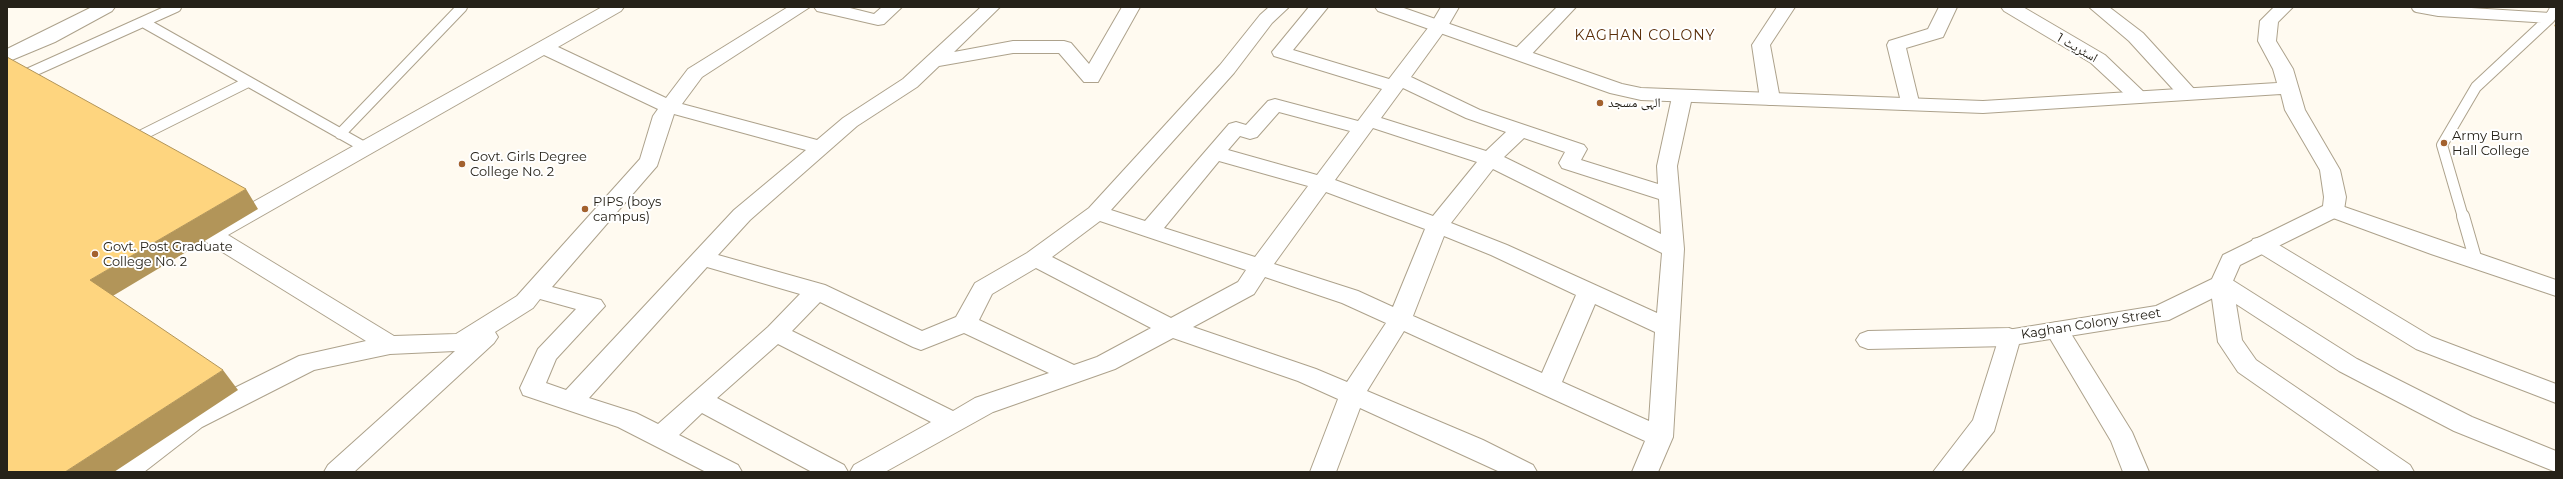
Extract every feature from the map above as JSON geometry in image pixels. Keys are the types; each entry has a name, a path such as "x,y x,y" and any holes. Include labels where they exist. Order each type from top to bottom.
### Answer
{"street":[{"path":"7,56 48,38 106,7"},
{"path":"390,344 211,235 545,48 615,7"},
{"path":"337,472 530,296 650,161 663,116 695,73 801,7"},
{"path":"823,7 878,20 894,7"},
{"path":"571,401 742,215 850,122 910,83 991,7"},
{"path":"931,62 1013,47 1064,47 1092,78 1131,7"},
{"path":"702,258 817,291 921,341 965,323 984,289 1035,258 1097,213 1227,69 1266,19 1280,7"},
{"path":"1319,7 1282,52 1397,83 1473,114 1577,149 1569,163 1669,195"},
{"path":"1384,7 1445,16 1521,54 1629,93 1682,97 1909,102 1983,106 2288,88"},
{"path":"1521,54 1567,7"},
{"path":"1770,99 1761,45 1786,7"},
{"path":"1909,102 1896,45 1936,33 1948,7"},
{"name":"اسٹریٹ 1","path":"2010,7 2098,59 2139,97"},
{"path":"2098,7 2136,37 2188,94"},
{"path":"2284,7 2269,21 2267,41 2284,69 2295,110 2330,170 2335,197 2333,210"},
{"path":"863,472 984,405 1106,363 1246,288 1260,266 1397,83 1445,16"},
{"path":"545,48 670,107 820,147"},
{"path":"1645,472 1660,437 1669,328 1673,249 1666,166 1682,97"},
{"path":"1150,230 1236,128 1250,133 1275,105 1366,124 1490,159 1673,249"},
{"path":"1323,472 1352,395 1400,319 1437,225 1490,159 1520,130"},
{"path":"1215,153 1321,183 1437,225 1499,250 1669,328"},
{"path":"2402,472 2247,366 2230,342 2221,284 2231,260 2333,210 2556,288"},
{"path":"1097,213 1350,297 1660,437"},
{"path":"2261,244 2424,343 2556,394"},
{"path":"1035,258 1171,328 1306,375 1474,447 1524,472"},
{"path":"2221,284 2348,365 2463,424 2556,462"},
{"name":"Kaghan Colony Street","path":"1946,472 1985,424 2009,337 2161,314 2221,284"},
{"path":"660,438 699,400 776,333 817,291"},
{"path":"1548,387 1589,291"},
{"path":"125,472 193,420 308,362 390,344 461,342 530,296 593,306 546,355 532,388 627,420 729,472"},
{"path":"965,323 1072,374"},
{"path":"2057,330 2123,439 2136,472"},
{"path":"776,333 953,422"},
{"path":"1868,340 2009,337"},
{"path":"699,400 835,472"}],"lane":[{"path":"7,83 176,7"},
{"path":"340,134 462,7"},
{"path":"2417,7 2439,11 2550,18"},
{"path":"2476,261 2442,145 2476,87 2550,18 2556,7"},
{"path":"143,22 366,148"},
{"path":"121,146 248,82"}],"building":[{"path":"7,57 246,189 90,280 223,370 65,472 7,472"}],"place":[{"name":"الہی مسجد","path":"1600,103"},
{"name":"Army Burn Hall College","path":"2444,143"},
{"name":"Govt. Girls Degree College No. 2","path":"462,164"},
{"name":"PIPS (boys campus)","path":"585,209"},
{"name":"Govt. Post Graduate College No. 2","path":"95,254"}],"district":[{"name":"KAGHAN COLONY","path":"1645,36"}]}
